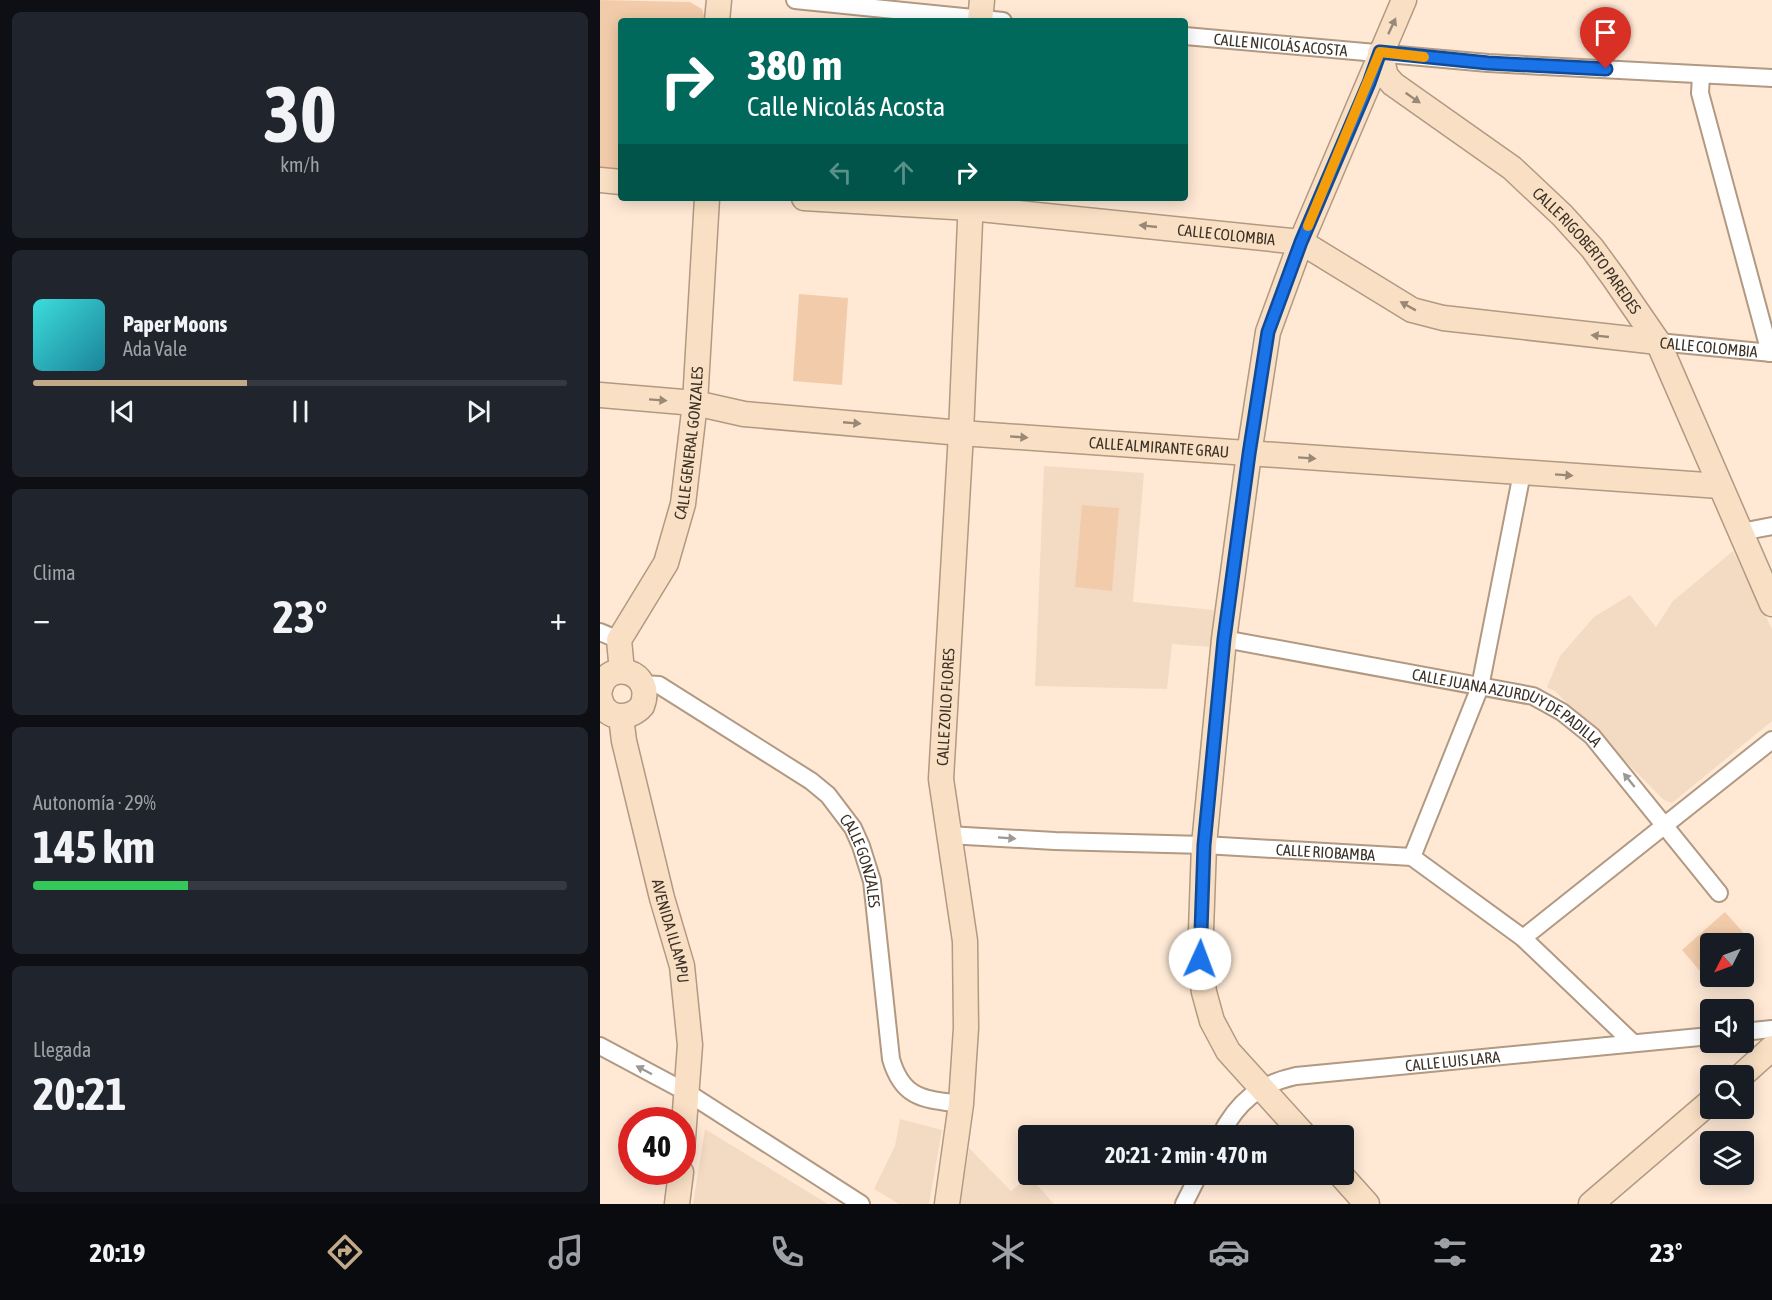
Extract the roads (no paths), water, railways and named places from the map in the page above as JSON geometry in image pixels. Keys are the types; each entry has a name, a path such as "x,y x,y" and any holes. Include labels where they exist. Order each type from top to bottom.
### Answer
{"main road":[{"path":"717,18 719,0"},
{"path":"1295,1125 1228,1051 1212,1021 1204,992 1200,959 1204,845 1224,639 1268,332 1301,242 1404,0"},
{"name":"CALLE RIGOBERTO PAREDES","path":"1380,52 1386,76 1393,84 1512,168 1562,215 1592,249 1658,342 1772,604"},
{"path":"600,180 618,182"},
{"name":"CALLE GENERAL GONZALES","path":"632,677 610,636 666,563 683,504 695,403 707,201"},
{"name":"CALLE COLOMBIA","path":"904,201 971,203 1301,242 1412,310 1443,318 1658,342"},
{"name":"CALLE ZOILO FLORES","path":"947,1204 961,1104 966,1028 965,941 940,779 961,433 971,203"},
{"name":"CALLE ALMIRANTE GRAU","path":"600,395 695,403 744,414 961,433 1720,486"},
{"path":"613,673 632,677 645,699 642,706 636,712 621,717 609,713 600,699 606,678 613,673"},
{"name":"AVENIDA ILLAMPU","path":"621,717 662,898 682,966 690,1045 687,1107"},
{"path":"1753,1065 1772,1048"},
{"path":"1591,1204 1700,1111"},
{"path":"677,1204 679,1185"},
{"path":"1351,1185 1368,1204"}],"street":[{"path":"795,0 986,15"},
{"name":"CALLE NICOLÁS ACOSTA","path":"1188,36 1488,63 1772,78"},
{"path":"1701,75 1700,93 1771,353"},
{"name":"CALLE COLOMBIA","path":"1658,342 1771,353"},
{"path":"1522,473 1480,687 1412,857 1523,938 1633,1043"},
{"path":"1741,532 1772,526"},
{"name":"CALLE JUANA AZURDUY DE PADILLA","path":"1224,639 1533,696 1562,712 1592,736 1719,893"},
{"name":"CALLE GONZALES","path":"632,677 659,686 811,781 841,811 853,828 861,846 872,881 891,1059 896,1075 910,1092 923,1098 961,1104"},
{"path":"1523,938 1772,740"},
{"name":"CALLE RIOBAMBA","path":"948,835 1055,841 1204,845 1412,857"},
{"path":"1754,1031 1772,1029"},
{"name":"CALLE LUIS LARA","path":"1227,1125 1237,1108 1261,1088 1296,1076 1700,1037"},
{"path":"600,1046 688,1093 861,1204"},
{"path":"1184,1204 1194,1185"}]}
